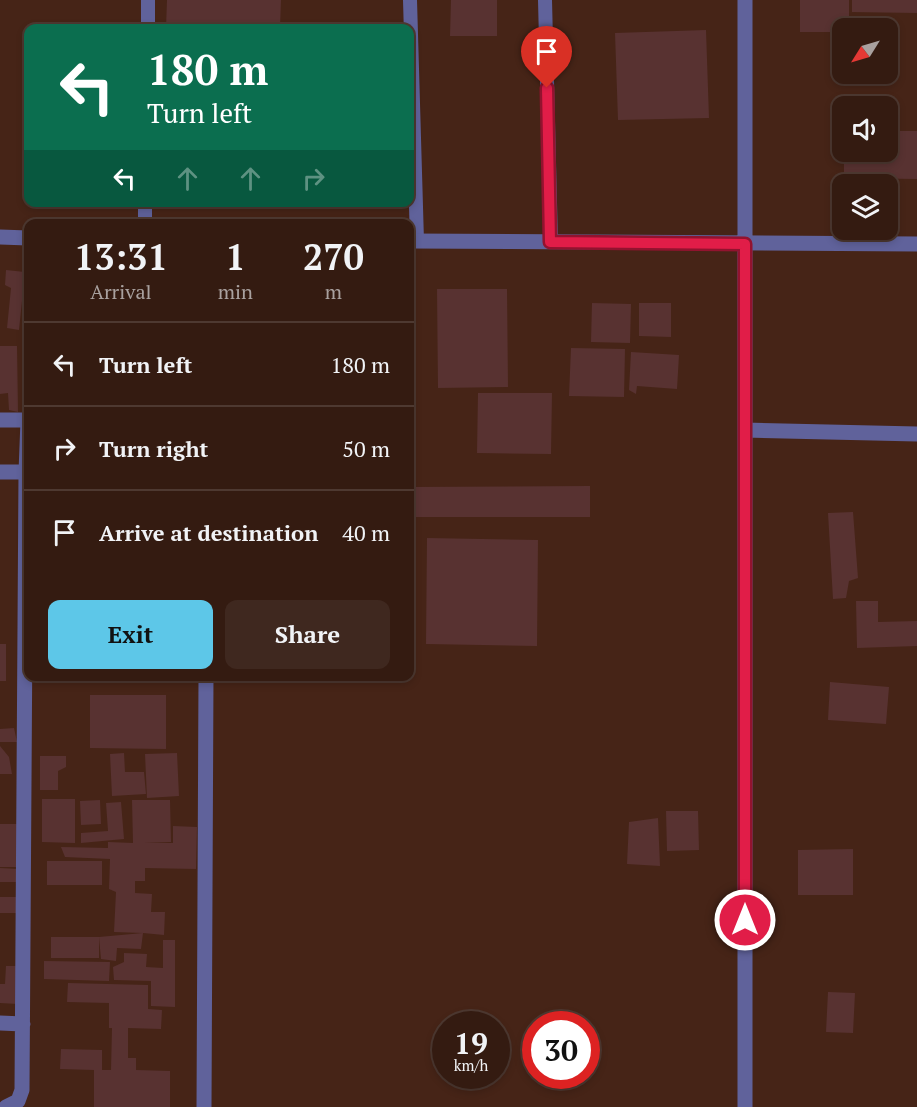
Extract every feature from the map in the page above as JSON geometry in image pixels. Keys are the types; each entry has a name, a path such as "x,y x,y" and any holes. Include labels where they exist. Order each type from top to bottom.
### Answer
{"street":[{"path":"745,0 745,1107"},
{"path":"0,237 24,238"},
{"path":"414,241 917,244"},
{"path":"0,420 24,420"},
{"path":"745,430 917,434"},
{"path":"0,472 24,472"},
{"path":"6,1107 18,1101 22,1090 25,681"},
{"path":"204,1107 206,681"},
{"path":"0,1023 23,1024"}],"lane":[{"path":"148,0 148,24"},
{"path":"410,0 410,24"},
{"path":"545,0 550,242"}],"building":[{"path":"167,0 281,0 280,24 166,24"},
{"path":"451,0 497,0 497,36 450,36"},
{"path":"800,0 849,0 849,18 832,18 832,32 800,32"},
{"path":"852,0 917,0 917,13 852,12"},
{"path":"706,30 709,118 618,120 615,33"},
{"path":"898,131 917,131 917,179 898,179 898,174 844,174 844,162 898,162"},
{"path":"6,270 24,272 19,330 7,328 11,288 5,285"},
{"path":"437,289 507,289 508,387 438,388"},
{"path":"592,303 631,304 630,343 591,342"},
{"path":"639,303 671,303 671,337 639,336"},
{"path":"0,346 17,346 18,412 9,410 8,393 0,394"},
{"path":"571,348 625,349 624,397 569,396"},
{"path":"631,352 679,355 677,389 637,386 636,394 629,390"},
{"path":"478,393 552,393 551,454 477,453"},
{"path":"590,486 590,517 414,517 414,487"},
{"path":"853,512 858,578 849,581 846,598 833,599 828,513"},
{"path":"427,538 538,540 537,646 426,644"},
{"path":"856,601 878,601 878,622 917,621 917,646 857,648"},
{"path":"0,644 6,644 6,681 0,681"},
{"path":"830,682 889,687 886,724 828,720"},
{"path":"90,695 166,695 166,749 90,748"},
{"path":"14,728 17,742 0,742 0,729"},
{"path":"0,746 9,757 12,774 0,774"},
{"path":"124,753 125,772 144,772 146,794 112,796 110,754"},
{"path":"177,753 179,796 147,798 145,754"},
{"path":"40,756 66,756 66,767 58,771 58,790 40,790"},
{"path":"42,799 75,799 75,843 42,842"},
{"path":"100,800 101,824 81,825 80,801"},
{"path":"132,800 170,800 171,842 144,843 173,843 173,826 197,827 196,869 145,868 145,881 135,881 135,893 152,894 151,912 165,912 164,935 114,932 116,892 109,889 110,859 65,857 61,847 108,848 108,842 133,843"},
{"path":"121,802 124,839 81,843 81,833 108,831 106,803"},
{"path":"666,811 698,811 699,850 667,851"},
{"path":"658,818 660,866 627,864 629,822"},
{"path":"0,824 19,824 18,867 0,867"},
{"path":"853,849 853,895 798,895 798,850"},
{"path":"47,861 102,861 102,885 47,885"},
{"path":"0,868 18,869 18,882 0,882"},
{"path":"0,897 19,897 18,913 0,913"},
{"path":"143,933 141,949 117,948 116,961 101,959 99,937"},
{"path":"51,937 99,937 99,958 51,958"},
{"path":"163,940 175,940 175,1007 151,1006 151,981 114,980 113,967 124,962 124,953 147,954 146,967 163,968"},
{"path":"44,961 110,962 109,981 44,979"},
{"path":"6,966 20,966 18,1004 0,1003 0,984 5,984"},
{"path":"68,983 148,985 148,1009 162,1010 161,1029 128,1028 128,1058 136,1058 136,1070 170,1071 170,1107 94,1107 94,1070 60,1069 61,1049 102,1050 102,1070 111,1070 112,1028 109,1028 109,1003 67,1002"},
{"path":"828,992 855,993 853,1033 826,1032"}],"route":[{"path":"547,88 550,242 745,244 745,920"}]}
